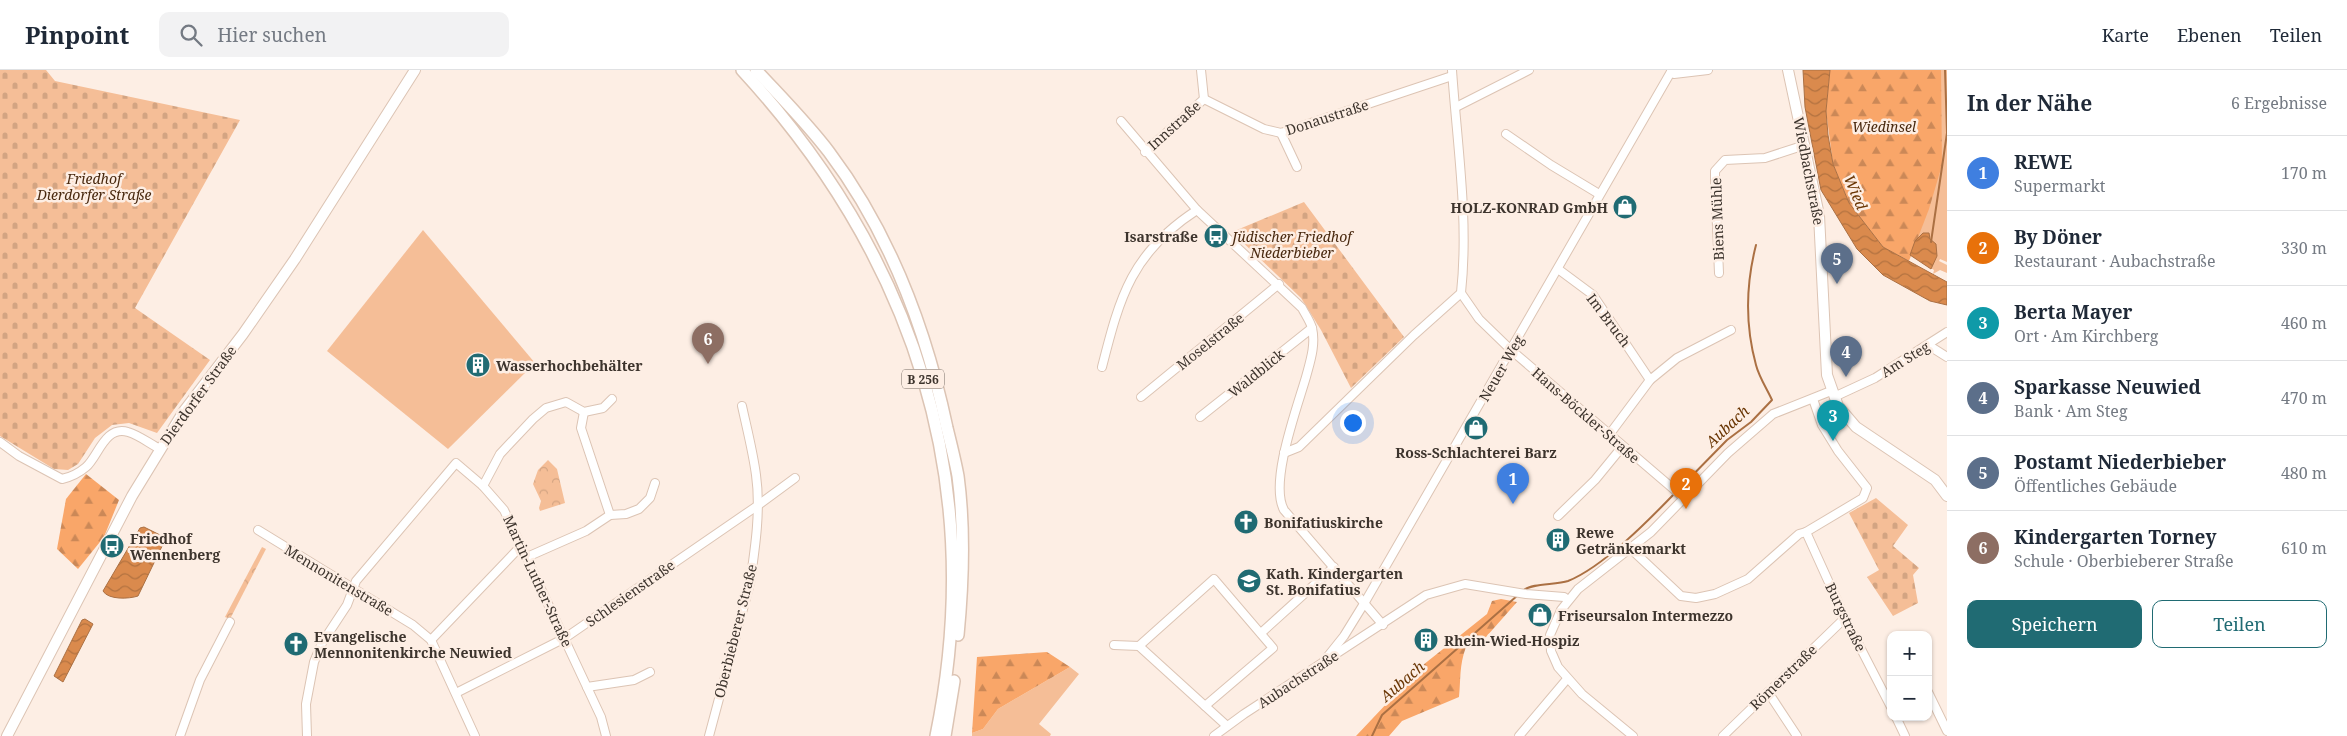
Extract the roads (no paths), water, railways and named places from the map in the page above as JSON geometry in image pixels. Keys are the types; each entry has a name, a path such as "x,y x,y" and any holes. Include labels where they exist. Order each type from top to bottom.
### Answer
{"highway":[{"name":"B 256","path":"742,70 816,159 854,217 885,276 910,334 929,399 947,480 952,545 953,607 947,685 936,736"},
{"name":"B 256","path":"756,70 829,152 866,210 898,268 922,330 940,393 958,476 962,546 958,639 953,693 945,736"}],"main road":[{"name":"Dierdorfer Straße","path":"7,736 132,496 160,449 184,411 243,334 295,259 415,70"},
{"name":"Wiedbachstraße","path":"1788,70 1819,215 1824,339 1827,375 1833,394 1846,418 1856,427 1935,480 1947,496"}],"street":[{"path":"1201,70 1204,99"},
{"path":"1456,107 1528,70"},
{"path":"1671,71 1674,74 1708,70"},
{"name":"Neuer Weg","path":"1324,661 1344,636 1364,602 1671,71"},
{"path":"1284,453 1299,447 1460,293 1465,253 1456,107 1452,73"},
{"name":"Donaustraße","path":"1204,99 1264,129 1282,133 1452,73"},
{"name":"Innstraße","path":"1145,152 1204,99"},
{"path":"1121,121 1145,152 1197,210 1279,284 1302,308 1312,328 1313,352 1284,453 1278,493 1280,503 1383,625"},
{"path":"1282,133 1297,168"},
{"path":"1506,134 1551,165 1599,194"},
{"name":"Biens Mühle","path":"1719,273 1715,171 1725,160 1765,158 1805,145"},
{"path":"1102,367 1117,309 1133,275 1151,247 1180,221 1197,210"},
{"name":"Im Bruch","path":"1558,269 1593,294 1650,380"},
{"name":"Moselstraße","path":"1142,397 1279,284"},
{"name":"Hans-Böckler-Straße","path":"1460,293 1479,319 1511,350 1681,496"},
{"name":"Waldblick","path":"1200,417 1312,328"},
{"path":"1609,435 1650,380 1677,358 1731,330"},
{"name":"Am Steg","path":"1833,394 1875,378 1947,332"},
{"path":"1928,345 1947,357"},
{"path":"1633,736 1599,710 1567,679 1551,650 1550,635 1554,622 1568,600 1588,581 1651,532 1681,496 1773,414 1813,398 1833,394"},
{"path":"1631,549 1681,596 1696,598 1728,589 1748,579 1803,533 1863,498 1867,492 1865,484 1838,451 1822,425 1813,398"},
{"path":"483,486 500,454 546,408 566,402 584,412 603,408 612,399"},
{"name":"Oberbieberer Straße","path":"709,736 750,583 757,506 756,476 742,406"},
{"path":"584,412 581,428 610,515"},
{"path":"0,442 19,456 62,479 72,476 87,466 101,443 114,434 127,431 160,449"},
{"path":"1558,516 1595,480 1622,446"},
{"name":"Martin-Luther-Straße","path":"352,589 356,581 456,463 483,486 504,510 601,717 606,736"},
{"name":"Schlesienstraße","path":"456,693 564,638 795,478"},
{"path":"527,557 586,531 610,515 626,514 639,509 650,498 655,483"},
{"name":"Mennonitenstraße","path":"258,530 413,625 431,640 474,736"},
{"name":"Burgstraße","path":"1803,533 1887,699"},
{"path":"431,640 521,546"},
{"path":"1260,633 1334,567"},
{"path":"1114,646 1139,646 1214,579 1273,648 1205,706"},
{"name":"Aubachstraße","path":"1214,736 1324,661 1383,625 1426,595 1465,584 1526,594 1564,597 1568,600"},
{"path":"307,736 306,704 314,662 322,643 347,604 352,589"},
{"name":"Römerstraße","path":"1723,736 1845,618"},
{"path":"180,736 200,680 230,622"},
{"path":"1139,646 1227,726"},
{"path":"587,687 634,680 650,672"},
{"path":"1519,736 1567,679"},
{"path":"1768,692 1797,736"},
{"path":"1932,700 1947,731"},
{"path":"1898,721 1905,736"}],"water":[{"path":"1803,70 1830,70 1826,111 1828,135 1833,164 1849,203 1883,247 1947,282 1947,305 1930,301 1883,275 1857,249 1821,190 1805,107"},
{"path":"1923,233 1929,233 1930,239 1936,244 1937,256 1931,269 1910,255 1915,241"},
{"path":"144,527 164,537 165,540 138,596 124,598 109,596 103,591 140,528"},
{"path":"85,619 93,624 63,682 54,676 82,620"}],"waterway":[{"name":"Wied","path":"1931,242 1947,133 1945,70"},
{"name":"Aubach","path":"1678,490 1727,440 1751,422 1772,400 1757,369 1750,335 1748,305 1750,275 1756,245"},
{"name":"Aubach","path":"1524,590 1533,586 1568,581 1582,574 1625,542 1675,493"},
{"name":"Aubach","path":"1372,736 1382,715 1518,595"}],"place":[{"name":"HOLZ-KONRAD GmbH","path":"1625,207"},
{"name":"Isarstraße","path":"1216,236"},
{"name":"Postamt Niederbieber","path":"1837,284"},
{"name":"Kindergarten Torney","path":"708,364"},
{"name":"Wasserhochbehälter","path":"478,365"},
{"name":"Sparkasse Neuwied","path":"1846,377"},
{"name":"Ross-Schlachterei Barz","path":"1476,428"},
{"name":"Berta Mayer","path":"1833,441"},
{"name":"REWE","path":"1513,504"},
{"name":"By Döner","path":"1686,509"},
{"name":"Bonifatiuskirche","path":"1246,522"},
{"name":"Rewe Getränkemarkt","path":"1558,540"},
{"name":"Friedhof Wennenberg","path":"112,546"},
{"name":"Kath. Kindergarten St. Bonifatius","path":"1249,581"},
{"name":"Friseursalon Intermezzo","path":"1540,615"},
{"name":"Rhein-Wied-Hospiz","path":"1426,640"},
{"name":"Evangelische Mennonitenkirche Neuwied","path":"296,644"}],"park label":[{"name":"Wiedinsel","path":"1884,126"},
{"name":"Friedhof Dierdorfer Straße","path":"94,186"},
{"name":"Jüdischer Friedhof Niederbieber","path":"1292,244"}]}
